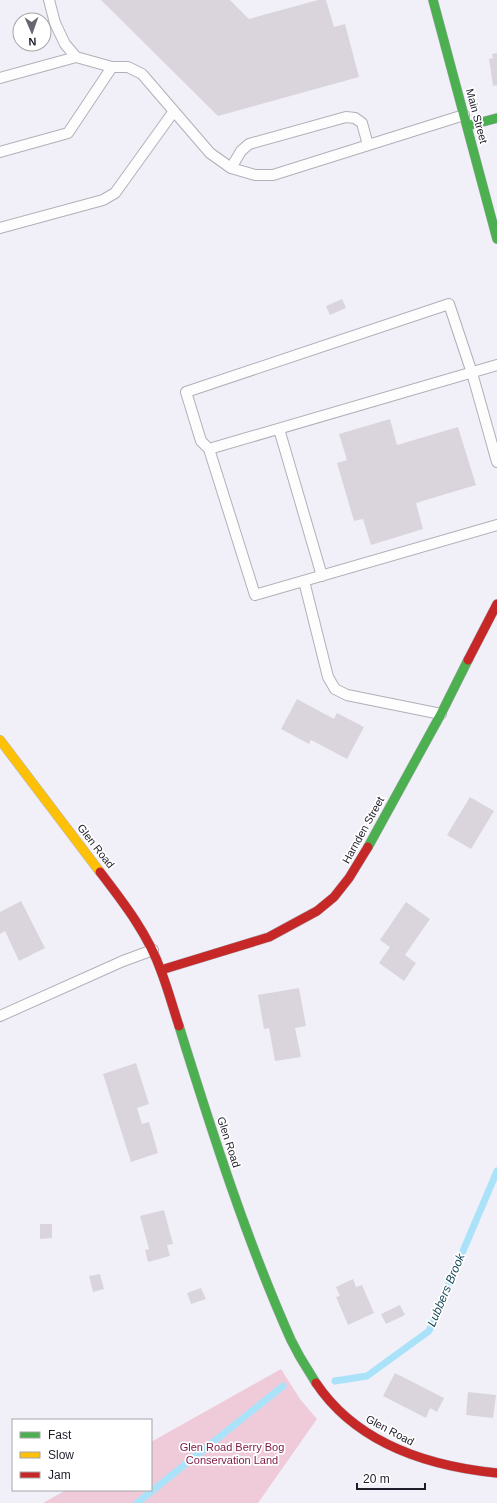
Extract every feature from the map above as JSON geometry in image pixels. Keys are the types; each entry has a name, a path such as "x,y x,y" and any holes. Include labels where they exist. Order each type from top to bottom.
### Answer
{"street":[{"name":"Main Street","path":"433,0 497,239"},
{"path":"467,126 497,118"},
{"name":"Harnden Street","path":"161,970 269,937 317,911 334,897 349,878 378,829 441,714 497,604"},
{"name":"Glen Road","path":"0,740 120,897 153,950 161,970 221,1160 247,1230 289,1336 299,1356 317,1385 332,1404 349,1421 391,1447 441,1465 497,1473"}],"lane":[{"path":"49,0 55,23 65,44 76,57"},
{"path":"0,78 76,57 112,67 128,67 142,74 210,153 231,168 255,175 273,174 464,115"},
{"path":"0,152 68,133 112,67"},
{"path":"0,228 103,200 115,193 174,112"},
{"path":"231,168 241,151 249,144 346,117 355,118 362,123 368,145"},
{"path":"485,196 497,193"},
{"path":"497,462 472,373 449,304 186,392 201,441 209,449 255,595 497,524"},
{"path":"209,449 497,365"},
{"path":"279,429 322,576"},
{"path":"304,581 328,677 335,689 347,695 441,714"},
{"path":"0,1016 123,961 153,950"}],"green space":[{"name":"Glen Road Berry Bog Conservation Land","path":"281,1369 300,1399 317,1419 258,1503 43,1503 64,1491 152,1491 152,1441"}],"building":[{"path":"101,0 230,0 249,19 318,0 326,0 334,27 345,24 359,77 218,116"},
{"path":"497,53 497,85 493,86 489,59 493,58 492,54"},
{"path":"342,299 346,308 330,315 326,306"},
{"path":"390,419 397,445 458,427 476,485 416,503 423,529 371,545 363,519 354,521 337,463 347,460 339,434"},
{"path":"297,699 334,719 337,713 364,727 347,759 311,740 309,744 281,729"},
{"path":"470,797 494,811 471,849 447,835"},
{"path":"21,901 45,948 19,961 5,931 0,934 0,912"},
{"path":"406,902 430,919 405,955 416,963 404,981 379,963 390,947 380,940"},
{"path":"299,988 306,1026 295,1028 301,1057 275,1061 269,1028 264,1029 258,995"},
{"path":"136,1063 149,1104 137,1108 142,1124 149,1122 158,1153 131,1162 103,1074"},
{"path":"164,1210 173,1244 167,1245 170,1256 148,1262 145,1250 149,1249 140,1216"},
{"path":"40,1224 52,1224 52,1238 40,1239"},
{"path":"100,1274 104,1289 93,1292 89,1276"},
{"path":"353,1279 356,1287 362,1285 374,1313 348,1325 336,1297 340,1296 336,1287"},
{"path":"201,1288 206,1299 191,1304 187,1293"},
{"path":"400,1305 405,1315 386,1324 381,1314"},
{"path":"395,1373 444,1398 437,1412 430,1408 426,1418 383,1396"},
{"path":"468,1392 496,1395 493,1418 466,1415"}],"waterway":[{"name":"Lubbers Brook","path":"335,1381 367,1376 429,1331 497,1171"},
{"name":"Lubbers Brook","path":"152,1491 283,1386"},
{"name":"Lubbers Brook","path":"137,1503 152,1491"}],"traffic: fast":[{"path":"433,0 497,239"},
{"path":"467,126 497,118"},
{"path":"368,847 441,714 468,660"},
{"path":"179,1026 244,1224 291,1340 316,1383"}],"traffic: slow":[{"path":"0,740 100,872"}],"traffic: jam":[{"path":"468,660 497,604"},
{"path":"161,970 269,937 317,911 334,897 349,878 368,847"},
{"path":"100,872 142,931 156,957 179,1026"},
{"path":"316,1383 333,1404 352,1422 373,1436 396,1448 420,1458 445,1465 497,1473"}]}
